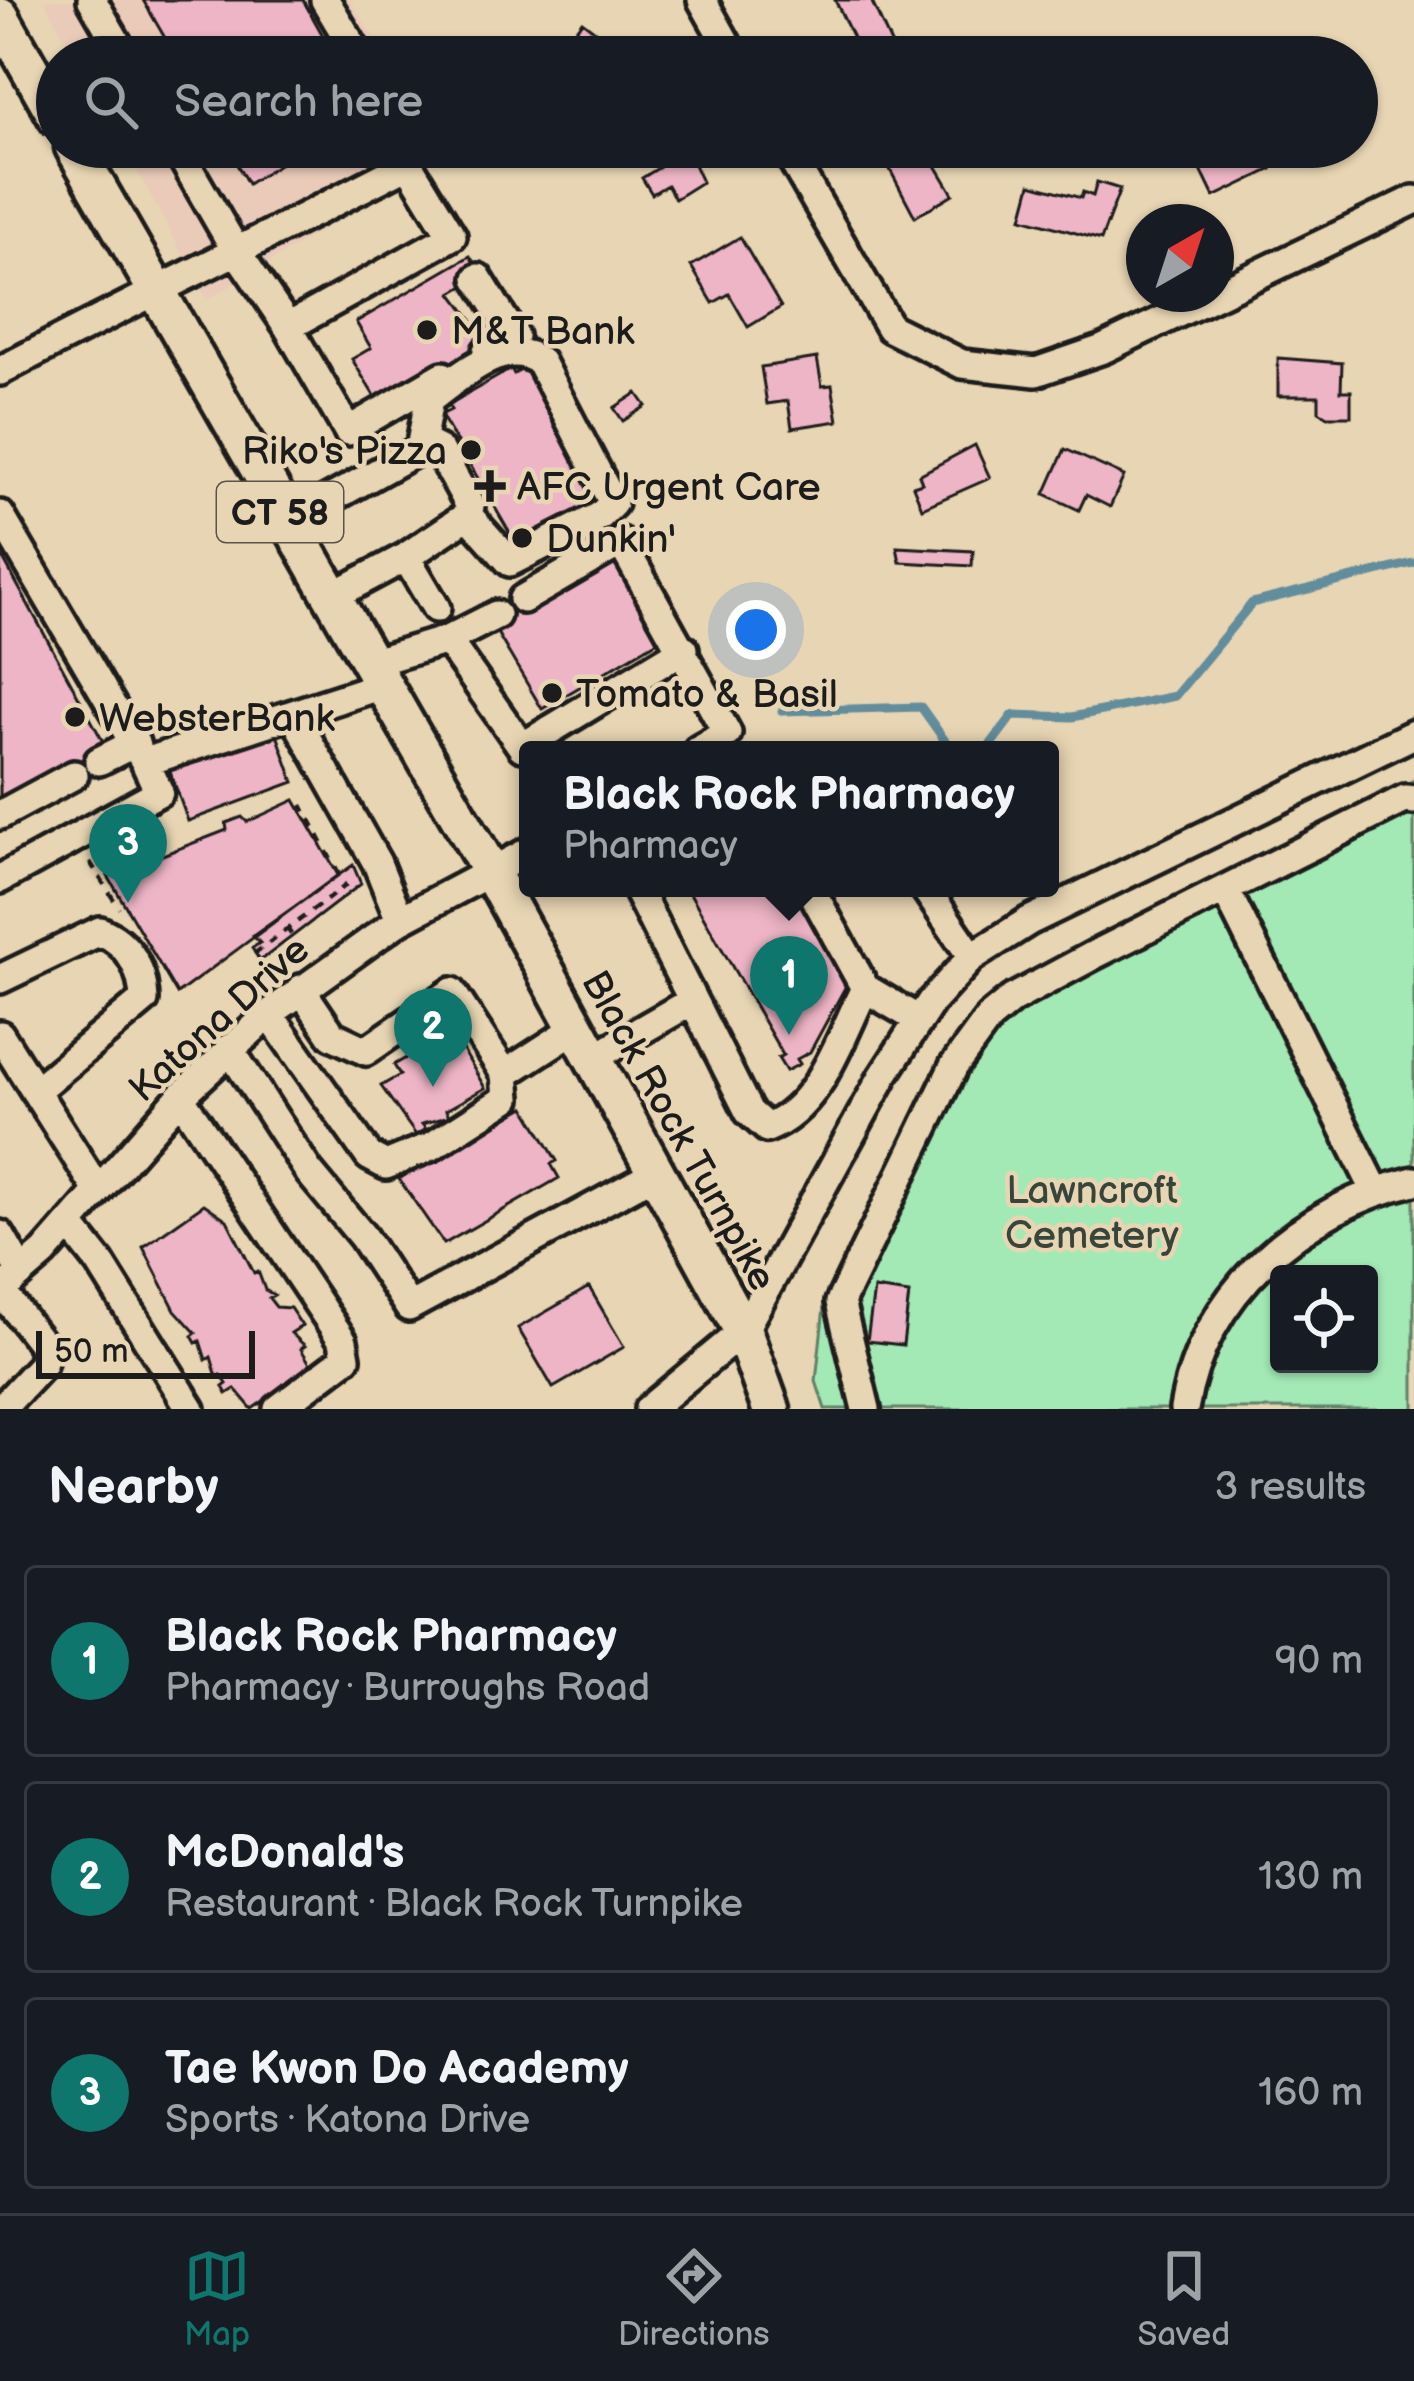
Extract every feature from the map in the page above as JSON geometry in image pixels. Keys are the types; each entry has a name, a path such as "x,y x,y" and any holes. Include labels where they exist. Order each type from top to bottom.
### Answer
{"main road":[{"path":"0,16 36,80"},
{"name":"Black Rock Turnpike","path":"86,168 585,1043 743,1331 770,1409"}],"street":[{"path":"92,0 113,36"},
{"path":"325,0 346,36"},
{"path":"702,0 722,36"},
{"path":"188,168 348,431 514,336 415,168"},
{"path":"0,371 154,289 265,239 387,168"},
{"path":"797,168 890,328 962,364 1036,373 1103,349 1414,200"},
{"path":"288,327 466,258"},
{"path":"420,449 429,400 463,375 510,351 520,350 540,362 614,502 600,516 510,562 468,515"},
{"path":"287,524 420,449 430,445 439,450 470,506 468,515 406,557 329,598"},
{"path":"0,515 160,792 0,879"},
{"path":"523,599 621,542 727,733 713,741"},
{"path":"406,557 436,608"},
{"path":"99,760 292,714 496,615"},
{"path":"447,640 519,743"},
{"path":"542,741 684,649"},
{"path":"292,714 376,863 400,920"},
{"path":"649,1409 743,1331 919,1020 972,957 1029,921 1414,734"},
{"path":"0,815 74,775"},
{"path":"866,1409 840,1302 953,1066 989,1018 1012,999 1405,799 1414,800"},
{"name":"Katona Drive","path":"7,1285 70,1226 180,1097 269,1014 400,920 519,857"},
{"path":"1226,891 1375,1190"},
{"path":"640,897 749,1112 767,1128 786,1121 808,1100 865,988"},
{"path":"815,897 865,988 919,1020"},
{"path":"932,897 972,957"},
{"path":"0,979 100,931 119,939 143,976 144,1000 35,1090"},
{"path":"269,1014 369,1156 386,1165 432,1146 507,1099 505,1074 452,992 366,1052 332,1035 301,988"},
{"path":"505,1074 692,1001"},
{"path":"0,1035 97,1190"},
{"path":"230,1048 309,1172 363,1237 409,1307 656,1173"},
{"path":"180,1097 343,1340 346,1358 278,1409"},
{"path":"1184,1409 1193,1361 1214,1320 1273,1251 1337,1206 1414,1181"},
{"path":"70,1226 100,1263 191,1409"},
{"path":"0,1235 7,1285 46,1348 42,1365 2,1409"}],"path":[{"path":"254,954 345,886 302,806"},
{"path":"99,878 112,895"},
{"path":"286,927 300,947"}],"shaded area":[{"path":"44,0 350,0 372,36 64,36"},
{"path":"135,168 425,168 207,300"}],"green space":[{"name":"Lawncroft Cemetery","path":"1414,780 1414,1409 825,1409 816,1381 825,1297 953,1047 991,997"}],"building":[{"path":"143,0 303,0 323,36 164,36"},
{"path":"835,0 871,0 888,36 852,36"},
{"path":"582,21 602,36 571,36"},
{"path":"239,168 273,168 248,184"},
{"path":"658,168 696,168 702,182 675,199 667,185 652,194 642,178"},
{"path":"889,168 938,168 953,194 915,217"},
{"path":"1200,168 1272,168 1272,169 1214,197"},
{"path":"1097,182 1120,189 1101,240 1022,218 1031,184 1081,198 1083,192 1093,196"},
{"path":"740,237 781,307 748,327 729,294 713,303 691,266"},
{"name":"M&T Bank","path":"470,256 482,276 452,293 476,325 487,318 496,336 379,404 352,359 371,348 356,322"},
{"path":"817,358 822,386 832,385 838,421 792,428 788,401 767,404 761,367"},
{"path":"1278,358 1342,363 1341,391 1351,391 1351,416 1327,416 1319,411 1319,396 1278,396"},
{"path":"525,368 605,506 522,554 441,415 451,410 448,405 511,369 514,374"},
{"path":"637,393 646,406 623,421 614,408"},
{"path":"975,445 990,478 922,508 913,486 922,483 919,475"},
{"path":"1065,449 1124,476 1110,507 1086,495 1079,510 1045,494"},
{"path":"897,547 973,551 972,566 900,562"},
{"path":"0,553 106,747 103,767 77,780 0,800"},
{"path":"615,554 663,638 542,709 493,626 492,607"},
{"path":"276,732 294,782 188,821 169,769"},
{"path":"295,800 338,875 177,994 108,876 227,830 226,823 242,817 247,822"},
{"path":"353,865 361,884 260,961 252,948 260,943 253,936"},
{"path":"692,897 799,897 848,982 810,1052 797,1059 800,1064 786,1071 778,1058 783,1055"},
{"path":"437,1040 442,1049 457,1040 485,1088 446,1110 449,1116 422,1124 426,1129 416,1135 381,1086 400,1075 394,1065"},
{"path":"525,1107 557,1161 551,1164 559,1178 444,1244 399,1179"},
{"path":"204,1204 227,1220 254,1273 258,1271 265,1290 274,1295 269,1298 276,1307 290,1308 302,1326 291,1333 305,1346 301,1349 312,1367 252,1409 235,1389 227,1394 223,1387 227,1384 221,1375 217,1377 211,1357 206,1360 200,1341 196,1343 192,1336 196,1333 175,1310 143,1247"},
{"path":"589,1287 624,1347 553,1388 518,1328"},
{"path":"874,1289 909,1294 903,1345 867,1341"}],"waterway":[{"path":"993,741 1013,715 1072,717 1175,696 1252,603 1413,563"},
{"path":"782,711 921,707 945,741"}],"place":[{"name":"M&T Bank","path":"427,330"},
{"name":"Riko's Pizza","path":"471,450"},
{"name":"AFC Urgent Care","path":"490,486"},
{"name":"Dunkin'","path":"522,538"},
{"name":"Tomato & Basil","path":"552,693"},
{"name":"WebsterBank","path":"75,717"},
{"name":"Tae Kwon Do Academy","path":"128,903"},
{"name":"Black Rock Pharmacy","path":"789,1035"},
{"name":"McDonald's","path":"433,1087"}]}
